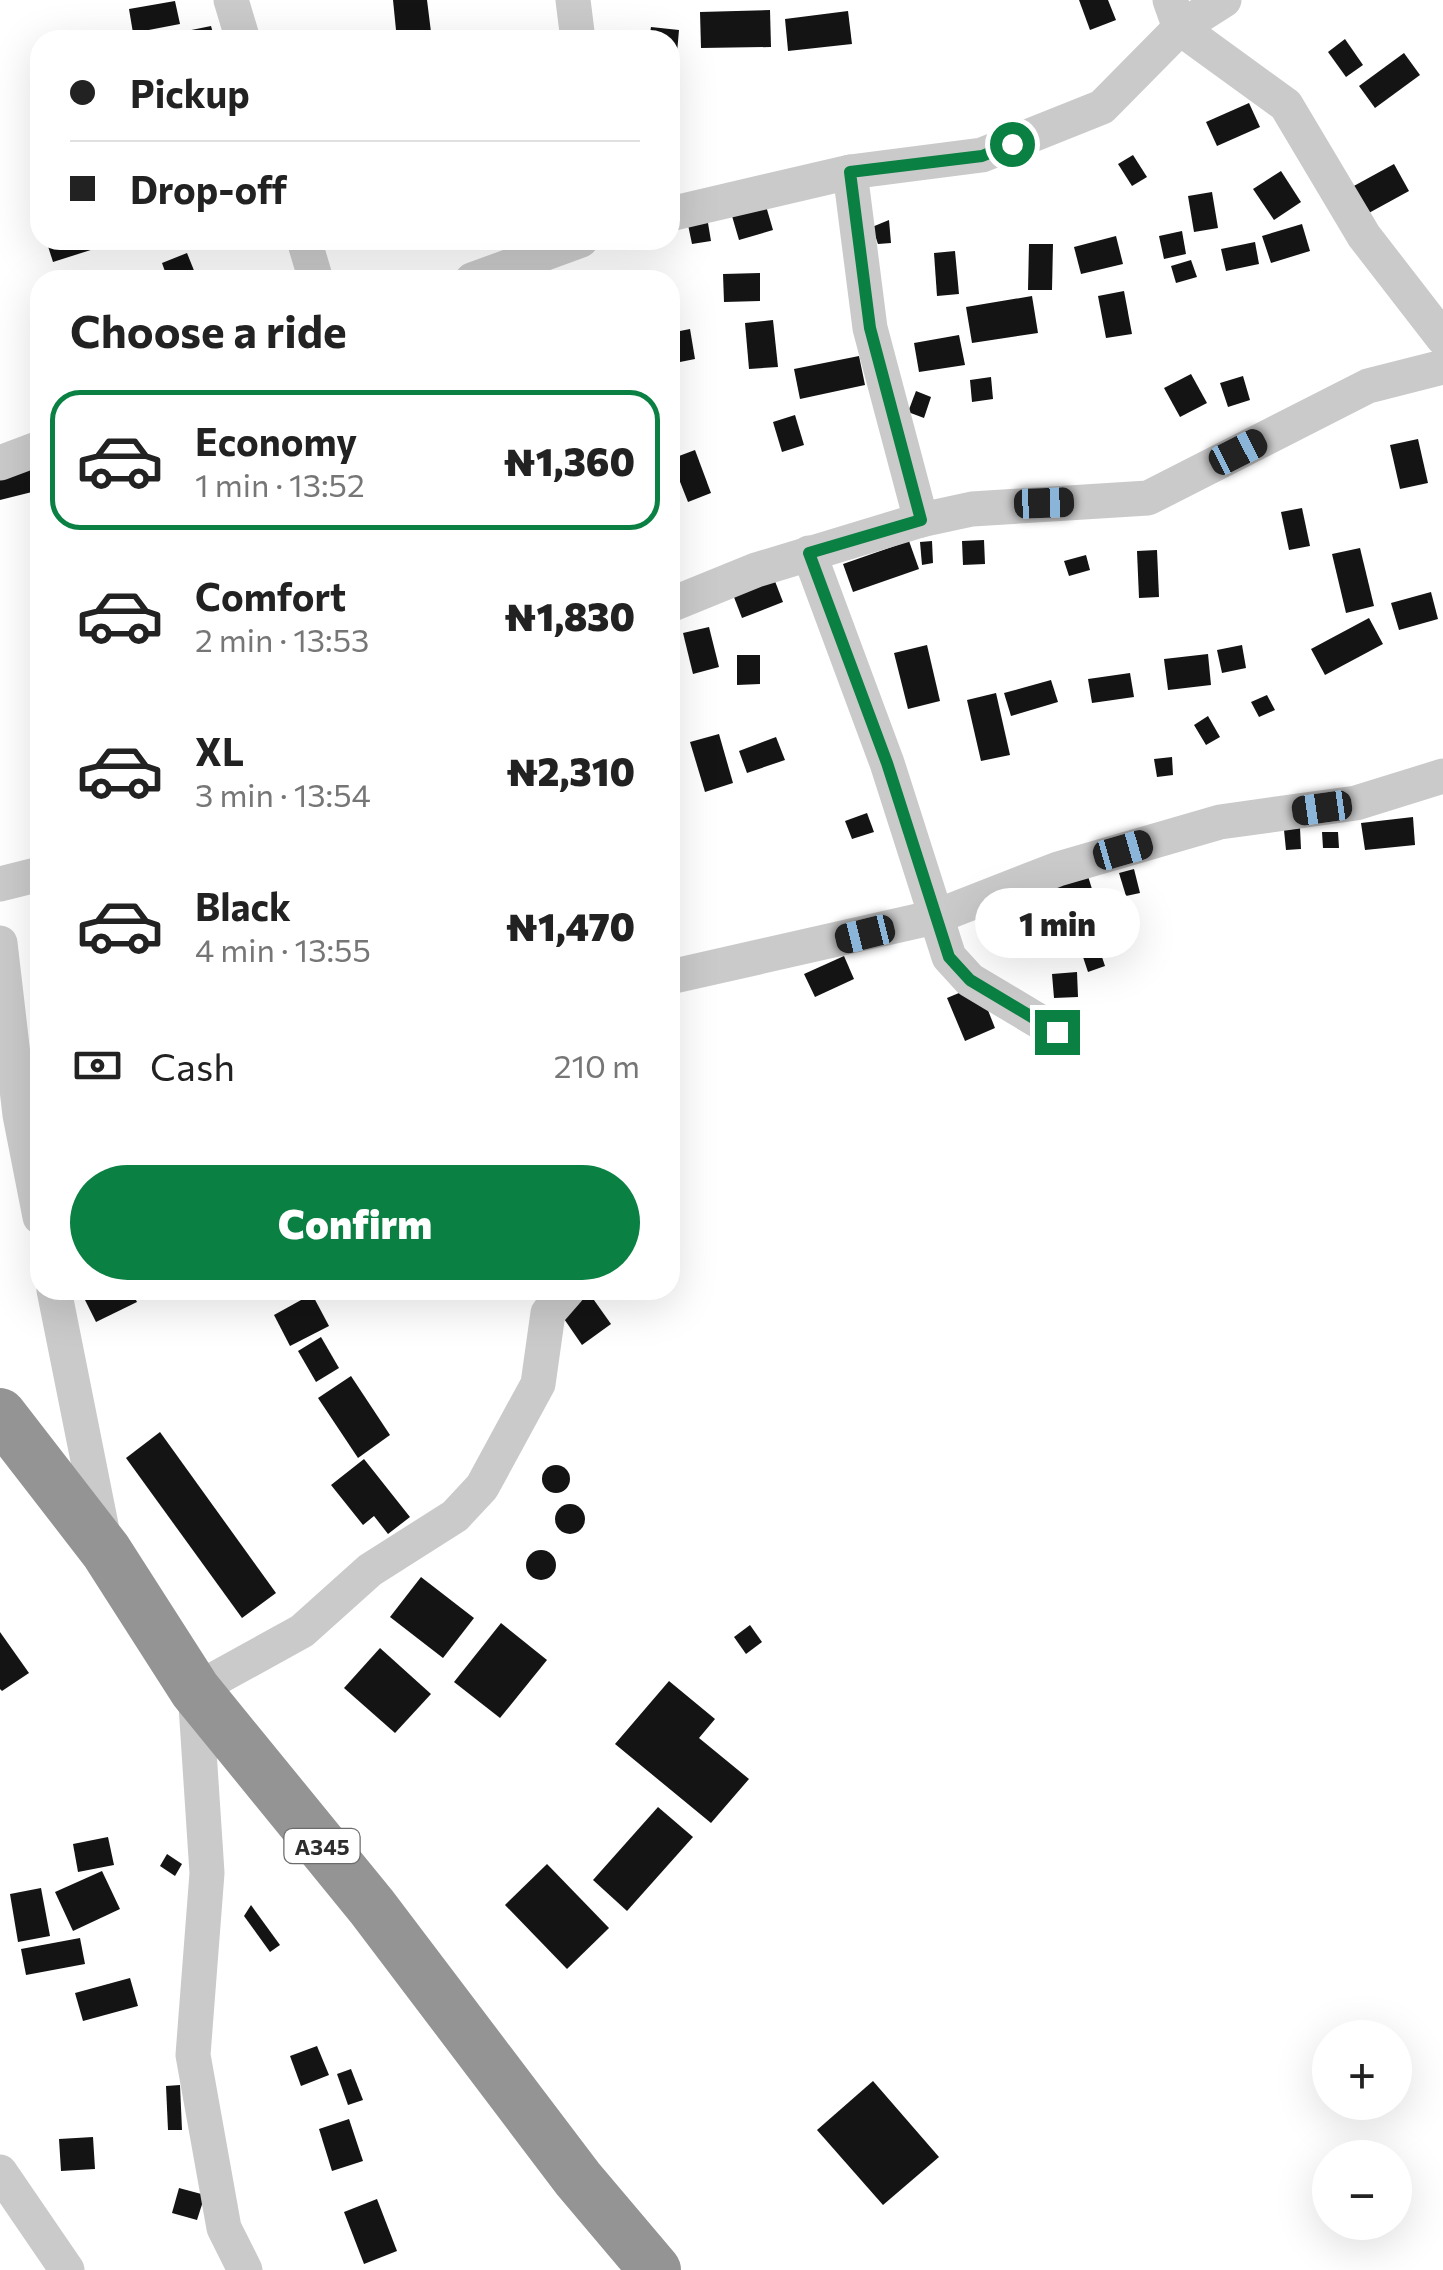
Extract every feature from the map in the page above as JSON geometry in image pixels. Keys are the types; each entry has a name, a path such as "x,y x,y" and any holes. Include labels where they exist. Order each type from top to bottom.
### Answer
{"highway":[{"name":"A345","path":"0,1414 106,1551 195,1690 372,1907 578,2179 655,2270"}],"street":[{"path":"231,0 240,30"},
{"path":"573,0 577,30"},
{"path":"680,212 850,172 982,156 1102,107 1175,14 1224,0"},
{"path":"1175,14 1286,105 1364,236 1443,338"},
{"path":"850,172 870,328 921,520"},
{"path":"499,270 554,250"},
{"path":"680,600 809,553 921,520 972,509 1148,498 1368,386 1443,367"},
{"path":"0,462 30,452"},
{"path":"809,553 887,763 935,916 958,971 1057,1032"},
{"path":"680,975 935,916 1058,869 1220,822 1356,803 1443,776"},
{"path":"0,884 30,876"},
{"path":"0,944 20,1115 30,1166"},
{"path":"56,1300 106,1551"},
{"path":"246,2270 224,2228 193,2055 207,1873 195,1690 302,1631 370,1570 455,1516 482,1487 538,1384 548,1314 560,1300"},
{"path":"0,2172 67,2270"}],"building":[{"path":"393,0 427,0 431,30 396,30"},
{"path":"1079,0 1108,0 1116,20 1090,30"},
{"path":"175,1 180,24 132,30 129,9"},
{"path":"770,10 771,47 701,48 700,12"},
{"path":"848,11 852,44 788,51 785,19"},
{"path":"1345,39 1363,65 1346,77 1328,52"},
{"path":"1404,53 1420,75 1375,108 1359,86"},
{"path":"1249,103 1260,127 1217,146 1206,122"},
{"path":"1133,155 1147,177 1132,186 1118,164"},
{"path":"1394,164 1409,191 1367,214 1352,187"},
{"path":"1281,171 1301,202 1274,220 1253,189"},
{"path":"1212,192 1218,228 1194,232 1188,196"},
{"path":"766,206 773,230 739,240 732,216"},
{"path":"707,217 711,241 692,244 687,220"},
{"path":"889,220 891,243 878,244 872,227"},
{"path":"1302,224 1310,251 1271,263 1262,236"},
{"path":"1182,231 1186,254 1164,259 1159,236"},
{"path":"1116,236 1123,264 1081,274 1074,247"},
{"path":"1255,242 1259,264 1226,271 1221,249"},
{"path":"1029,244 1053,244 1052,290 1028,290"},
{"path":"49,250 91,250 53,262"},
{"path":"955,251 959,294 937,296 934,253"},
{"path":"187,253 194,270 164,270 162,263"},
{"path":"1191,260 1197,277 1176,283 1171,266"},
{"path":"760,273 760,301 724,302 723,274"},
{"path":"1124,291 1132,334 1106,338 1098,296"},
{"path":"1032,296 1038,333 972,343 966,307"},
{"path":"773,320 778,367 749,369 745,323"},
{"path":"690,329 695,359 680,362 680,331"},
{"path":"959,335 965,365 919,372 914,343"},
{"path":"859,356 865,385 800,399 794,369"},
{"path":"1191,374 1207,403 1180,417 1164,388"},
{"path":"1243,376 1250,400 1228,407 1220,383"},
{"path":"991,377 993,399 972,402 970,380"},
{"path":"916,391 931,397 924,418 908,412"},
{"path":"795,415 804,445 782,452 773,422"},
{"path":"1418,439 1428,483 1400,489 1390,445"},
{"path":"695,450 711,493 688,502 680,482 680,456"},
{"path":"30,466 30,492 0,500 0,474"},
{"path":"1302,508 1310,546 1289,550 1281,512"},
{"path":"984,540 985,564 963,565 962,541"},
{"path":"909,541 919,569 853,592 843,564"},
{"path":"932,541 933,563 922,565 920,542"},
{"path":"1360,548 1374,606 1346,613 1332,554"},
{"path":"1157,550 1159,597 1139,598 1137,551"},
{"path":"1086,555 1090,570 1069,576 1064,561"},
{"path":"773,576 783,602 742,618 732,592"},
{"path":"1431,592 1438,619 1399,630 1391,603"},
{"path":"1369,618 1383,644 1325,675 1311,649"},
{"path":"709,627 719,667 693,674 683,633"},
{"path":"927,645 940,701 908,709 894,653"},
{"path":"1242,645 1246,668 1222,673 1217,650"},
{"path":"1208,654 1211,685 1168,690 1164,659"},
{"path":"737,655 760,655 760,684 737,685"},
{"path":"1130,673 1134,697 1092,703 1088,679"},
{"path":"1051,680 1058,702 1011,716 1004,693"},
{"path":"996,693 1010,755 981,761 967,700"},
{"path":"1267,695 1275,710 1259,717 1251,702"},
{"path":"1208,716 1220,737 1206,745 1194,725"},
{"path":"719,734 733,783 705,792 690,742"},
{"path":"776,737 785,760 747,773 739,751"},
{"path":"1172,757 1173,775 1157,777 1154,759"},
{"path":"867,813 874,832 852,839 845,821"},
{"path":"1413,817 1415,845 1365,850 1361,823"},
{"path":"1300,828 1301,849 1286,850 1284,830"},
{"path":"1322,832 1338,832 1339,848 1323,848"},
{"path":"1134,869 1140,893 1126,896 1119,873"},
{"path":"1087,873 1092,889 1047,902 1041,886"},
{"path":"1100,951 1105,966 1088,972 1083,957"},
{"path":"844,956 854,979 815,997 804,974"},
{"path":"1077,972 1078,997 1054,998 1052,974"},
{"path":"978,985 995,1028 965,1041 947,998"},
{"path":"85,1300 136,1300 137,1302 96,1322"},
{"path":"301,1300 315,1300 329,1326 290,1346 274,1315"},
{"path":"579,1300 594,1300 611,1324 582,1345 560,1313"},
{"path":"321,1337 339,1368 316,1382 298,1351"},
{"path":"351,1376 390,1435 358,1458 318,1398"},
{"path":"160,1432 276,1593 242,1618 126,1458"},
{"path":"364,1459 410,1517 388,1534 374,1516 363,1525 331,1485"},
{"path":"556,1465 566,1469 570,1479 566,1489 556,1493 546,1489 542,1479 546,1469"},
{"path":"570,1504 581,1508 585,1519 581,1530 570,1534 559,1530 555,1519 559,1508"},
{"path":"541,1550 552,1554 556,1565 552,1576 541,1580 530,1576 526,1565 530,1554"},
{"path":"421,1577 474,1618 443,1658 390,1617"},
{"path":"501,1623 547,1660 500,1718 454,1682"},
{"path":"750,1625 762,1642 746,1654 734,1637"},
{"path":"0,1632 29,1673 2,1691 0,1689"},
{"path":"380,1648 431,1694 395,1733 344,1688"},
{"path":"669,1681 715,1719 699,1738 749,1779 711,1823 615,1744"},
{"path":"658,1807 693,1837 627,1911 593,1880"},
{"path":"108,1837 114,1865 78,1872 73,1844"},
{"path":"167,1854 182,1864 175,1876 160,1866"},
{"path":"547,1864 609,1928 567,1969 505,1905"},
{"path":"102,1871 120,1909 73,1931 55,1892"},
{"path":"41,1888 50,1936 18,1942 10,1894"},
{"path":"251,1905 280,1945 270,1952 244,1916"},
{"path":"80,1938 85,1964 26,1975 21,1949"},
{"path":"130,1978 138,2006 83,2021 75,1993"},
{"path":"317,2046 329,2075 301,2086 290,2056"},
{"path":"351,2069 363,2100 348,2105 337,2074"},
{"path":"873,2081 939,2157 883,2205 817,2130"},
{"path":"180,2085 182,2130 168,2130 166,2086"},
{"path":"349,2119 363,2161 332,2171 319,2129"},
{"path":"93,2137 95,2169 61,2171 59,2139"},
{"path":"179,2188 205,2195 197,2220 172,2213"},
{"path":"377,2199 397,2251 364,2264 344,2212"}],"route":[{"path":"1012,144 982,156 850,172 870,328 921,520 809,553 887,763 949,957 970,980 1057,1032"}]}
